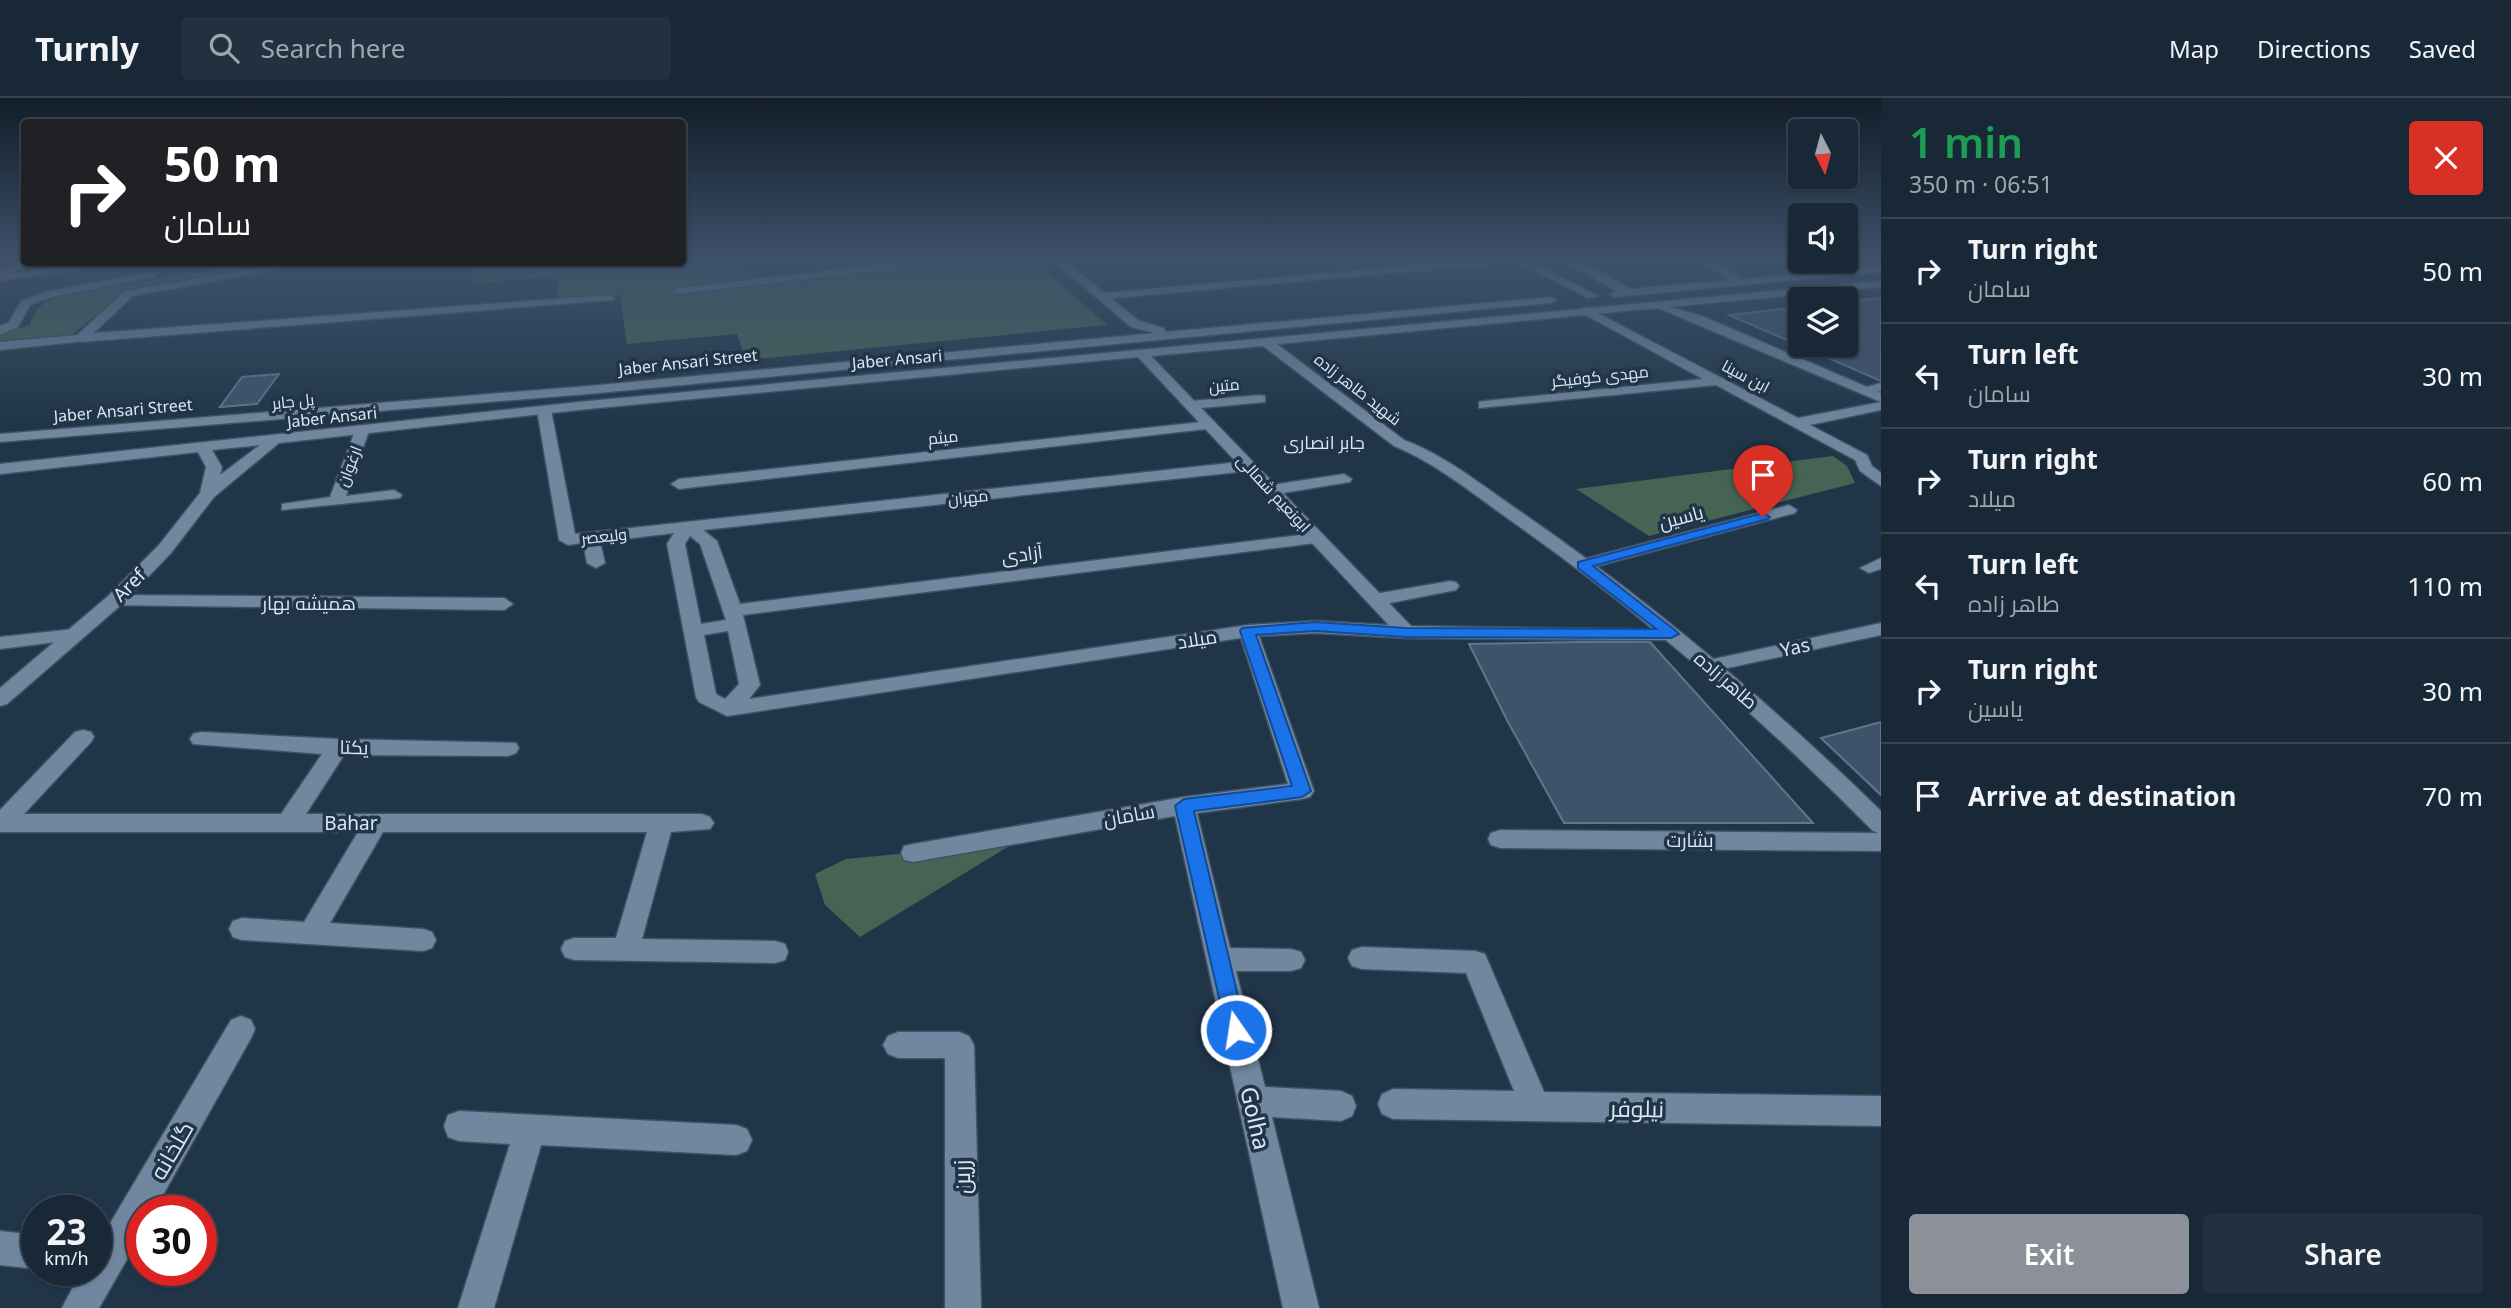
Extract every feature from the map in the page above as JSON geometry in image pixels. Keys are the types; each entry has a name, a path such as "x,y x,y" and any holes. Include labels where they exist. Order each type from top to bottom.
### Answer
{"street":[{"path":"0,331 15,324 19,315"},
{"path":"81,338 105,315"},
{"path":"0,345 378,315"},
{"path":"1106,315 1118,326 1114,340"},
{"path":"1125,315 1135,324 1180,334"},
{"name":"Jaber Ansari Street","path":"0,438 588,397 1114,340 1380,315"},
{"name":"Jaber Ansari","path":"0,469 544,410 588,397 1142,354 1540,315"},
{"name":"ابن سینا","path":"1594,315 1862,458 1865,468 1881,481"},
{"path":"1685,315 1875,392"},
{"path":"1706,315 1875,392"},
{"name":"شهید طاهر زاده","path":"1266,326 1418,440 1422,452"},
{"name":"شهید طاهر زاده","path":"1249,327 1399,443 1422,452"},
{"path":"1311,351 1340,335"},
{"path":"1209,348 1289,359"},
{"name":"ابونعیم شمالی","path":"1142,354 1406,632"},
{"name":"مهدی کوفیگر","path":"1484,405 1718,381"},
{"name":"پل جابر","path":"0,447 588,397"},
{"name":"پل جابر","path":"0,458 588,397"},
{"name":"متین","path":"1191,405 1260,399"},
{"path":"1797,423 1881,406"},
{"name":"ولیعصر","path":"544,410 568,540 687,527"},
{"name":"میثم","path":"679,484 1210,425"},
{"name":"ارغوان","path":"336,502 362,431"},
{"name":"Aref","path":"0,699 114,601 165,549 208,494 247,460 277,441"},
{"path":"203,448 214,467 208,494"},
{"name":"طاهر زاده","path":"1422,452 1583,565 1671,634 1803,747 1881,825"},
{"path":"1865,468 1881,464"},
{"name":"مهران","path":"687,527 1248,466"},
{"path":"1271,490 1344,479"},
{"path":"288,508 394,495"},
{"name":"یاسین","path":"1583,565 1789,510"},
{"path":"687,527 708,541 719,571 735,617 750,685 727,709 706,697 676,544 687,527"},
{"path":"591,538 596,563"},
{"name":"آزادی","path":"693,631 735,617 1316,538"},
{"path":"682,578 719,571"},
{"path":"1375,600 1450,586"},
{"name":"همیشه بهار","path":"114,601 504,604"},
{"name":"میلاد","path":"727,709 1248,631 1315,627 1406,632 1671,634"},
{"name":"Yas","path":"1709,666 1881,629"},
{"name":"سامان","path":"913,853 1184,806 1302,791 1248,631"},
{"path":"0,643 74,635"},
{"path":"1,823 83,737"},
{"name":"یکتا","path":"201,739 338,747 508,748"},
{"path":"288,823 338,747"},
{"name":"Golha","path":"1184,806 1301,1308"},
{"name":"Bahar","path":"1,823 702,823"},
{"path":"311,933 376,823"},
{"path":"626,950 661,823"},
{"name":"بشارت","path":"1500,839 1881,842"},
{"path":"242,929 423,940"},
{"path":"574,949 775,952"},
{"path":"1362,958 1475,962 1535,1106"},
{"path":"1219,959 1291,960"},
{"name":"گلخانه","path":"112,1243 241,1029"},
{"name":"زرین","path":"898,1045 959,1045 963,1308"},
{"path":"1252,1101 1341,1106"},
{"name":"نیلوفر","path":"1394,1104 1881,1111"},
{"path":"459,1126 736,1140"},
{"path":"475,1308 530,1130"},
{"path":"0,1248 21,1250"},
{"name":"گلخانه","path":"80,1308 90,1286"}],"green space":[{"path":"34,315 96,315 73,334 0,341 0,334 30,325"},
{"path":"623,315 1096,315 1107,325 746,360 737,334 627,344"},
{"path":"1833,456 1847,466 1855,483 1649,536 1576,489"},
{"path":"1014,843 860,937 825,905 815,874 846,859"}],"building":[{"path":"1730,315 1788,315 1788,341"},
{"path":"1858,315 1881,315 1881,381 1826,357 1858,357"},
{"path":"279,374 257,404 220,407 242,377"},
{"path":"1650,642 1813,823 1564,823 1508,722 1469,644"},
{"path":"1881,722 1881,795 1821,738"}],"district":[{"name":"جابر انصاری","path":"1324,442"}],"route":[{"path":"1236,1030 1184,806 1302,791 1248,631 1315,627 1406,632 1671,634 1583,565 1763,517"}]}
